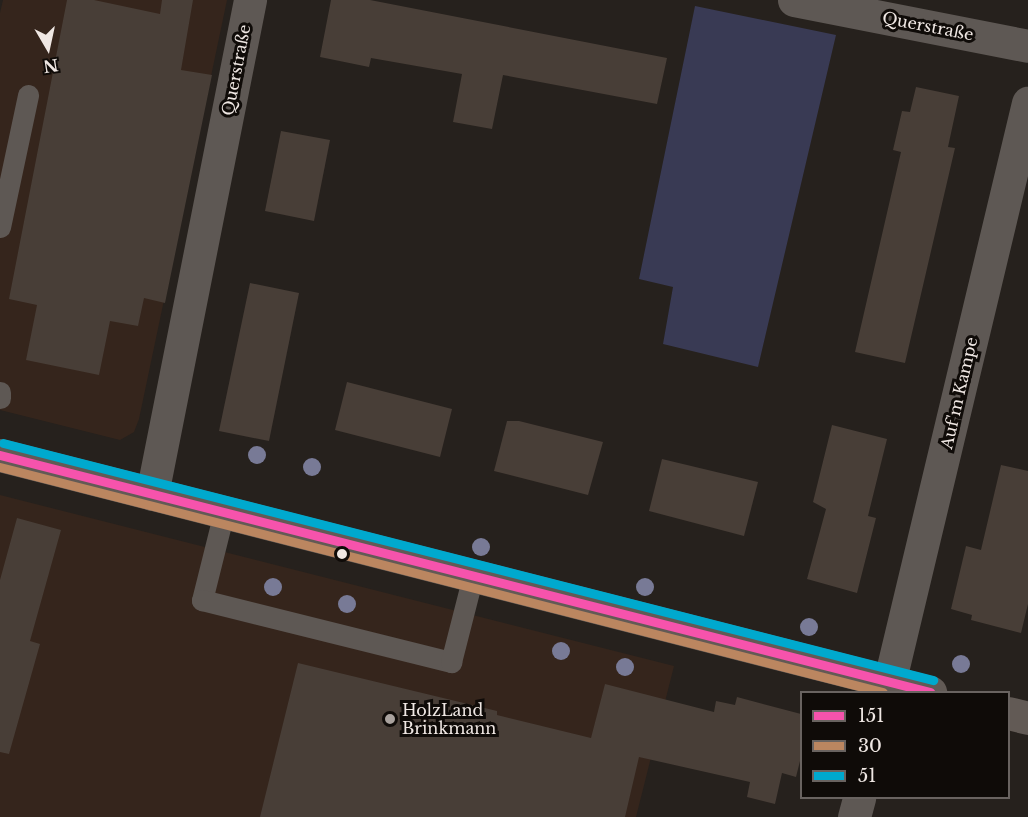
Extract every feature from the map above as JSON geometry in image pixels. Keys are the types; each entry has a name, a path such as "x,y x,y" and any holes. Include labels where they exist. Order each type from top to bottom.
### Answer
{"main road":[{"path":"0,454 473,576 888,687 916,691"},
{"path":"1010,714 1028,718"}],"street":[{"name":"Querstraße","path":"152,494 250,0"},
{"name":"Querstraße","path":"794,0 1028,46"},
{"name":"Auf'm Kampe","path":"888,687 1028,103"},
{"path":"854,817 859,799"}],"lane":[{"path":"0,227 28,95"},
{"path":"0,392 0,398"},
{"path":"224,512 202,600 452,662 473,576"}],"shaded area":[{"path":"3,0 227,0 139,419 134,432 120,440 0,410 0,13"},
{"path":"695,6 836,35 758,367 663,344 673,287 639,279"},
{"path":"0,495 674,666 636,817 0,817"}],"building":[{"path":"67,0 94,0 160,14 162,0 193,0 181,70 212,75 165,303 144,298 138,326 110,321 99,375 26,360 37,305 9,299"},
{"path":"331,0 370,0 667,58 657,104 503,75 492,129 453,122 462,74 371,58 369,67 320,57"},
{"path":"916,87 959,96 948,147 955,148 905,363 855,352 901,152 893,150 902,111 910,112"},
{"path":"281,131 330,140 314,221 265,211"},
{"path":"250,283 299,293 269,441 219,431"},
{"path":"347,382 452,409 440,457 335,430"},
{"path":"507,421 519,421 603,442 588,495 494,471"},
{"path":"832,425 887,439 868,516 876,518 857,593 807,579 826,509 813,502"},
{"path":"662,459 758,482 744,536 649,511"},
{"path":"1001,465 1028,471 1028,604 1021,633 971,620 972,615 951,609 966,546 981,550"},
{"path":"17,518 61,530 30,641 40,644 9,754 0,752 0,580"},
{"path":"298,663 497,711 497,715 591,738 605,684 714,712 716,701 735,705 737,697 800,714 800,761 796,777 782,773 775,804 747,797 750,782 639,757 625,817 260,817"}],"transit line":[{"name":"51","path":"3,443 933,680"},
{"name":"151","path":"0,455 926,691"},
{"name":"30","path":"0,467 879,691"}],"place":[{"name":"HolzLand Brinkmann","path":"390,719"}]}
